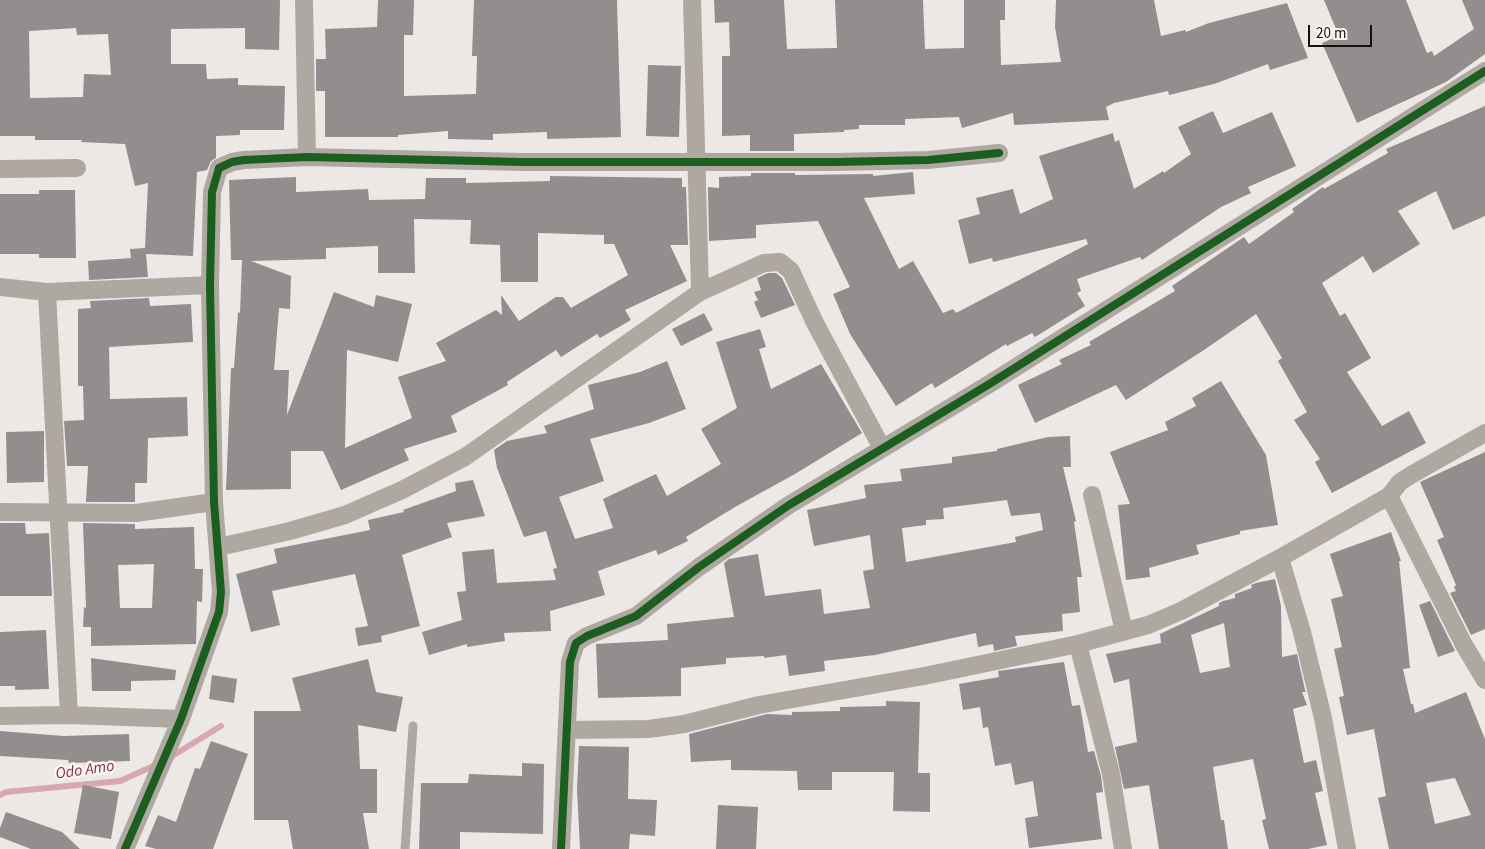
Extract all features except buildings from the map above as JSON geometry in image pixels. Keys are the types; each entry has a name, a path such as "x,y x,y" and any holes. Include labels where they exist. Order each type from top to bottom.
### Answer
{"street":[{"path":"304,0 307,157"},
{"path":"692,0 698,162 700,292"},
{"path":"561,849 570,662 576,644 587,636 636,616 699,567 789,505 991,383 1485,71"},
{"path":"125,849 181,719 219,612 221,592 214,502 210,285 212,192 219,168 232,162 244,160 307,157 531,162 698,162 928,160 999,153"},
{"path":"0,169 77,168"},
{"path":"219,547 290,531 345,515 402,490 465,457 700,292 764,263 780,262 791,271 815,322 882,448"},
{"path":"0,287 47,292 210,285"},
{"path":"47,292 60,513 69,715"},
{"path":"568,730 649,729 684,724 759,705 897,681 1078,644 1148,625 1181,611 1280,558 1389,496 1400,482 1485,434"},
{"path":"1092,495 1124,631"},
{"path":"1389,496 1464,645 1485,680"},
{"path":"0,512 136,513 214,502"},
{"path":"1280,558 1302,632 1323,718 1347,849"},
{"path":"1078,644 1111,774 1123,849"},
{"path":"0,716 69,715 181,719"}],"lane":[{"path":"405,849 413,726"}],"waterway":[{"name":"Odo Amo","path":"169,758 221,726"},
{"name":"Odo Amo","path":"0,795 6,792 120,781 158,764"}],"cycle path":[{"path":"561,849 570,662 576,643 587,636 636,616 699,567 789,505 991,383 1485,71"},
{"path":"125,849 181,719 219,612 221,592 214,502 210,285 212,192 219,168 232,162 244,160 307,157 522,162 836,162 928,160 999,153"}]}
